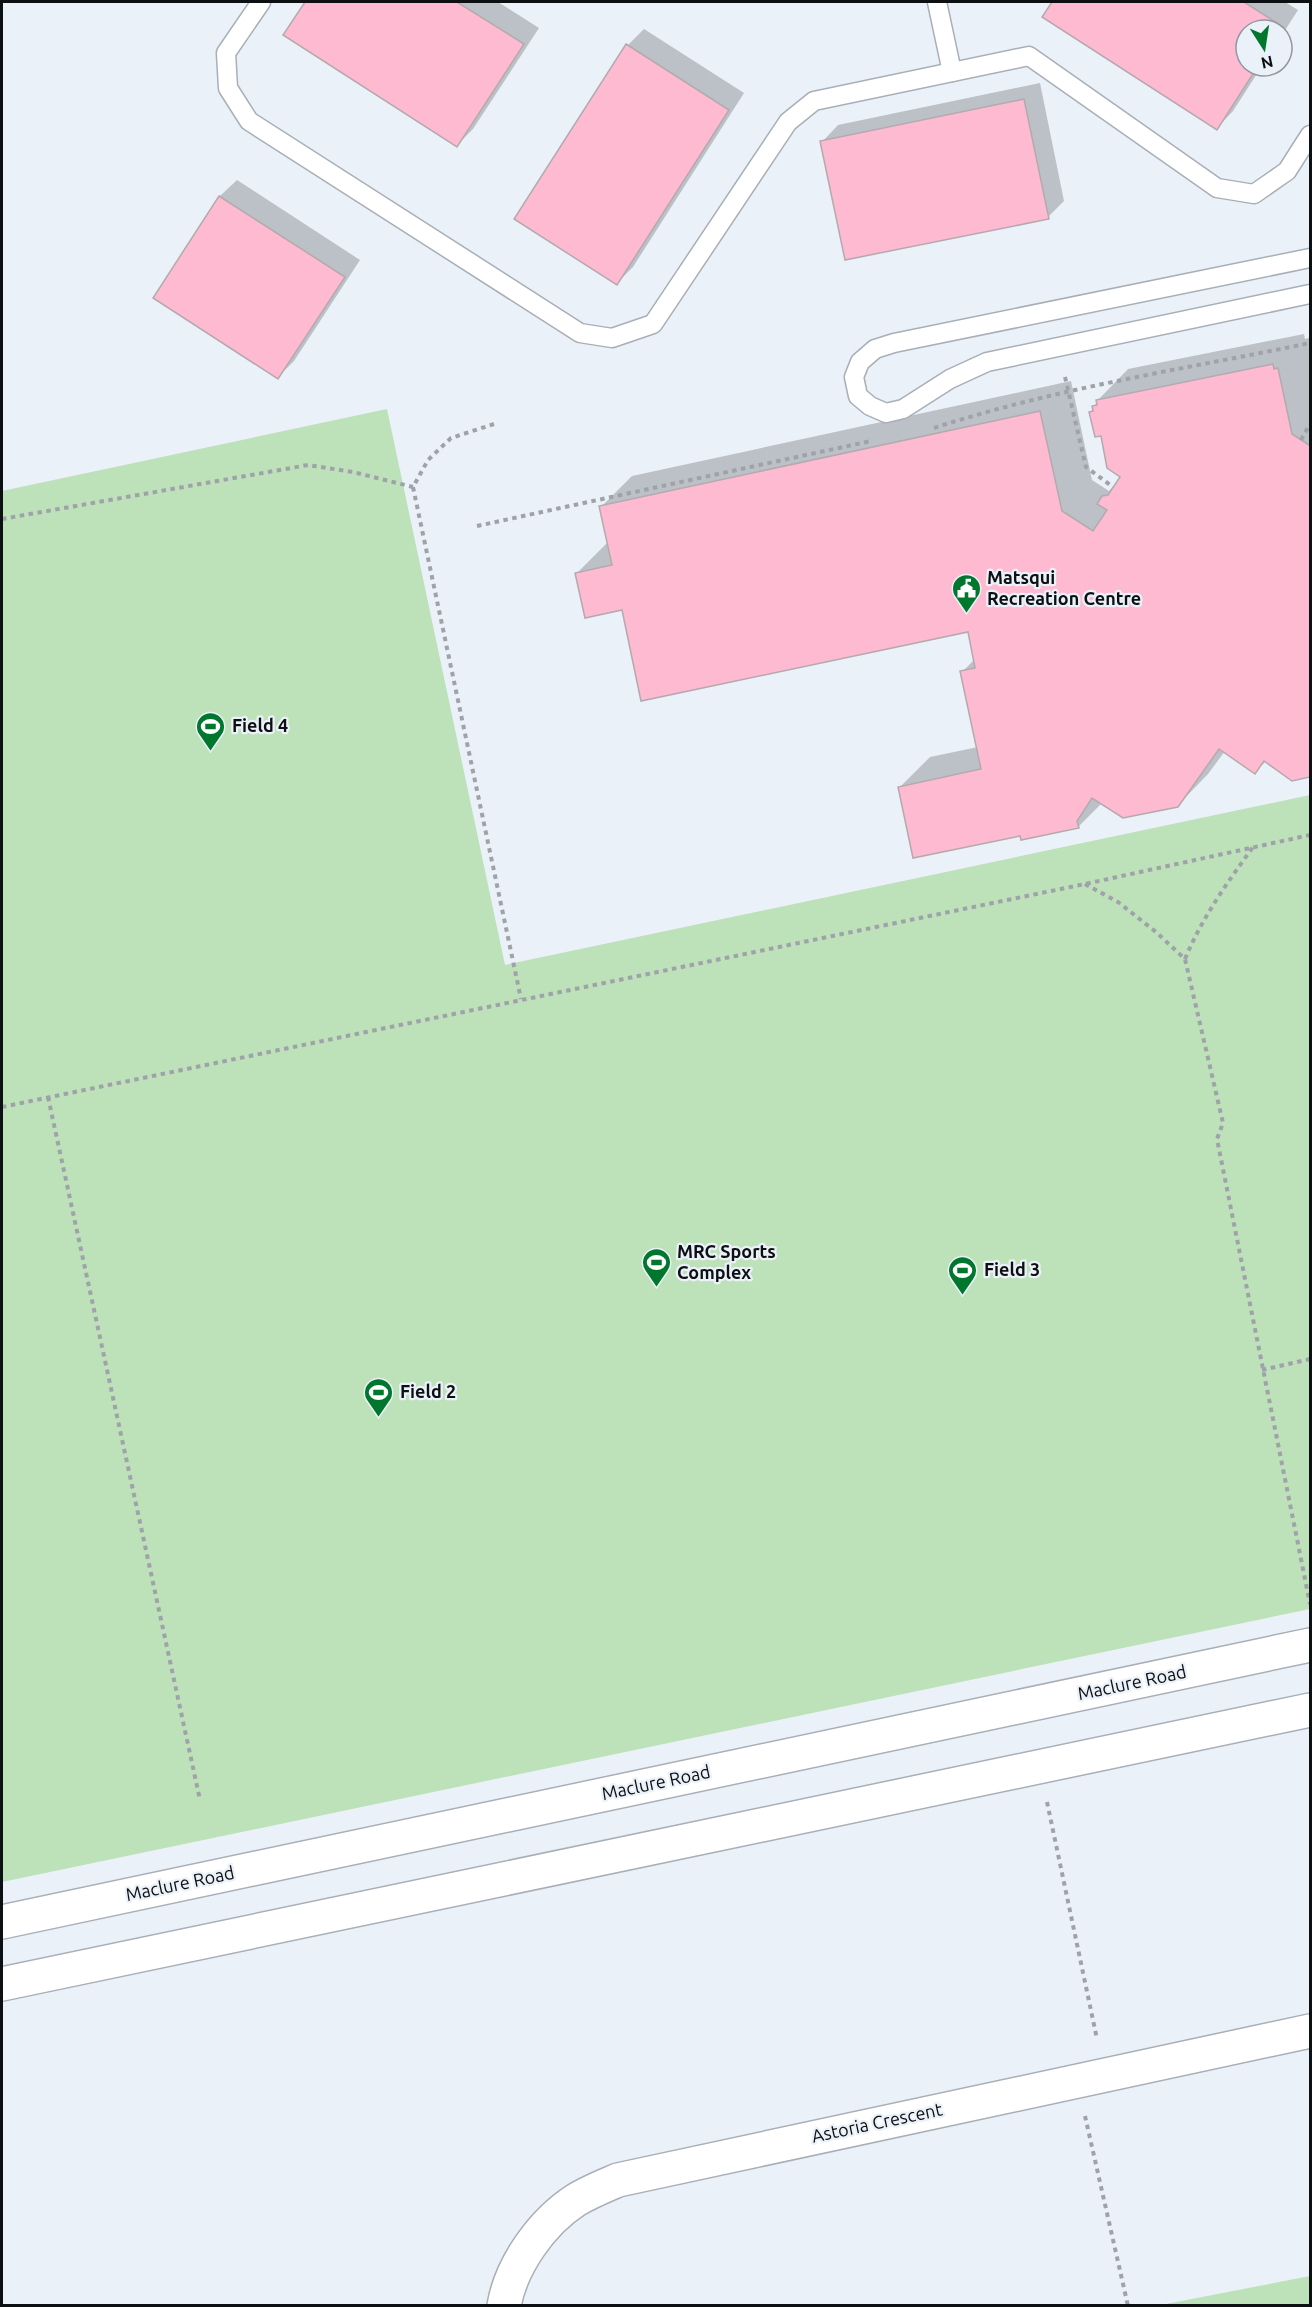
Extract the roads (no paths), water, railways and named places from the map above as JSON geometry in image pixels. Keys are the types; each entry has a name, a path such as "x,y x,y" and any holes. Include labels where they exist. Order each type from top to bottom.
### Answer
{"main road":[{"name":"Maclure Road","path":"2,1922 1311,1645"},
{"path":"2,1984 1039,1765 1311,1710"},
{"name":"Astoria Crescent","path":"504,2306 507,2292 525,2255 542,2230 575,2201 618,2180 1311,2031"}],"lane":[{"path":"261,2 226,53 228,88 249,121 580,333 612,338 653,324 788,122 814,101 1029,56 1217,188 1254,194 1287,171 1311,135"},
{"path":"937,2 952,72"},
{"path":"1311,258 894,343 875,349 860,362 854,377 858,396 870,406 886,413 903,409 950,379 987,362 1311,294"}],"place":[{"name":"Matsqui Recreation Centre","path":"966,614"},
{"name":"Field 4","path":"211,752"},
{"name":"MRC Sports Complex","path":"656,1288"},
{"name":"Field 3","path":"963,1296"},
{"name":"Field 2","path":"379,1418"}]}
